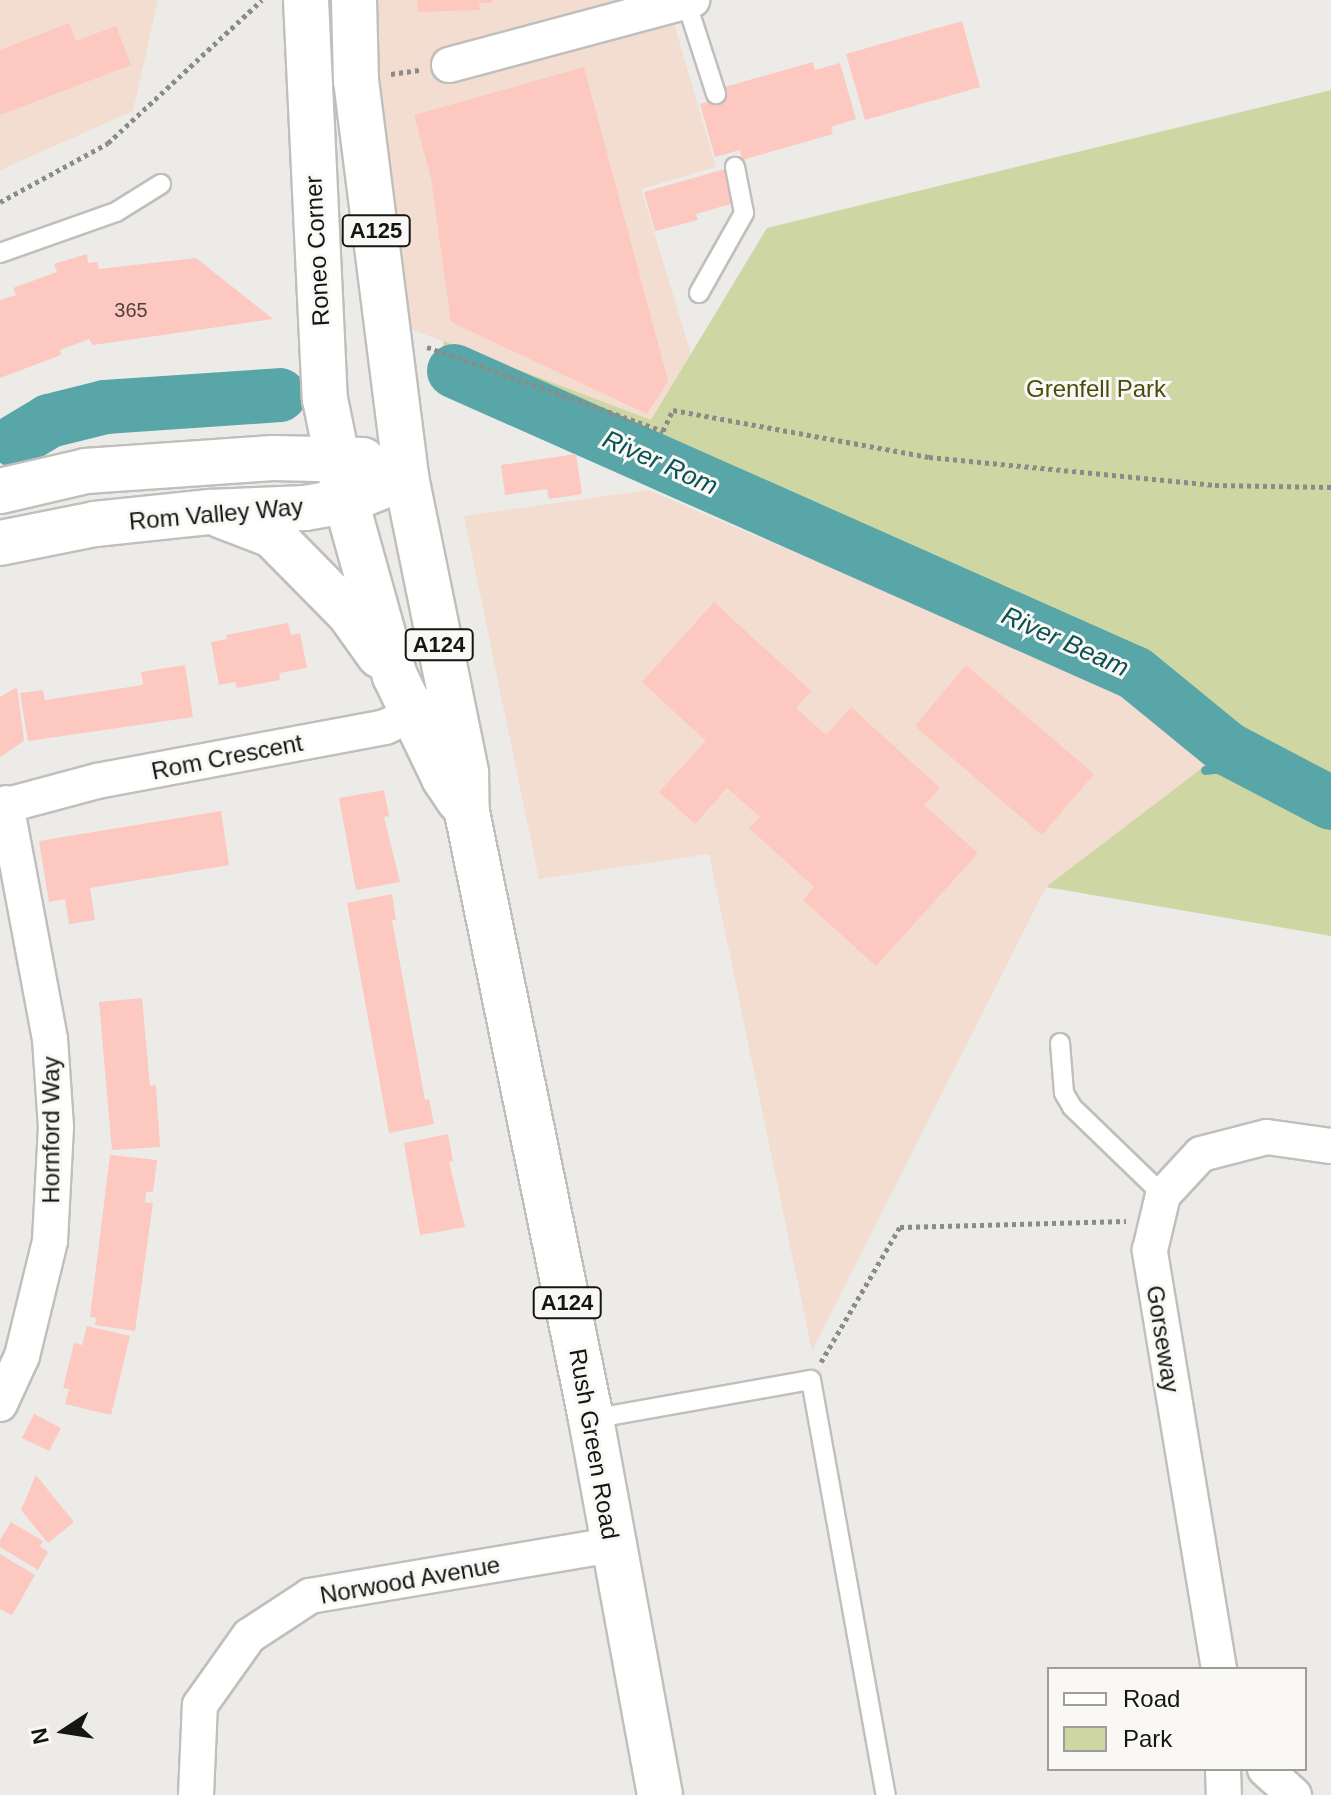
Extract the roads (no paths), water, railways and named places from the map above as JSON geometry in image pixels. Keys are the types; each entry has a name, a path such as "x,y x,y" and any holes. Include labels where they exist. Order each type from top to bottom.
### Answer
{"main road":[{"name":"Roneo Corner","path":"306,0 325,399 346,501"},
{"name":"A125","path":"354,0 356,80 405,469"},
{"path":"273,458 304,438 316,422 325,399"},
{"name":"Rom Valley Way","path":"0,491 86,471 273,458 336,458 405,469"},
{"name":"Rom Valley Way","path":"8,537 95,524 210,512 305,508 346,501 405,469"},
{"name":"Rush Green Road","path":"405,469 419,696"},
{"name":"Rush Green Road","path":"346,501 419,696 444,778 467,812 591,1419 660,1795"},
{"name":"Rush Green Road","path":"210,512 272,535 349,613 419,696"}],"street":[{"path":"449,65 689,1"},
{"name":"Rom Crescent","path":"3,805 97,781 385,727 419,696"},
{"name":"Hornford Way","path":"0,1404 22,1356 50,1241 56,1127 50,1039 3,805"},
{"path":"1160,1208 1201,1154 1267,1137 1331,1146"},
{"name":"Gorseway","path":"1160,1208 1150,1250 1219,1667"},
{"name":"Norwood Avenue","path":"196,1795 200,1705 249,1636 310,1596 612,1545"},
{"path":"1223,1771 1224,1795"},
{"path":"1267,1771 1294,1795"}],"lane":[{"path":"689,1 716,94"},
{"path":"699,293 744,213 735,167"},
{"path":"0,253 116,212 161,184"},
{"path":"1060,1043 1062,1083 1072,1107 1160,1208"},
{"path":"591,1419 811,1380 886,1795"}],"waterway":[{"name":"River Beam","path":"454,371 1135,673 1228,749 1331,803"},
{"name":"River Rom","path":"16,441 49,421 105,407 280,395"},
{"path":"1205,770 1256,764"}],"park label":[{"name":"Grenfell Park","path":"1096,389"}]}
